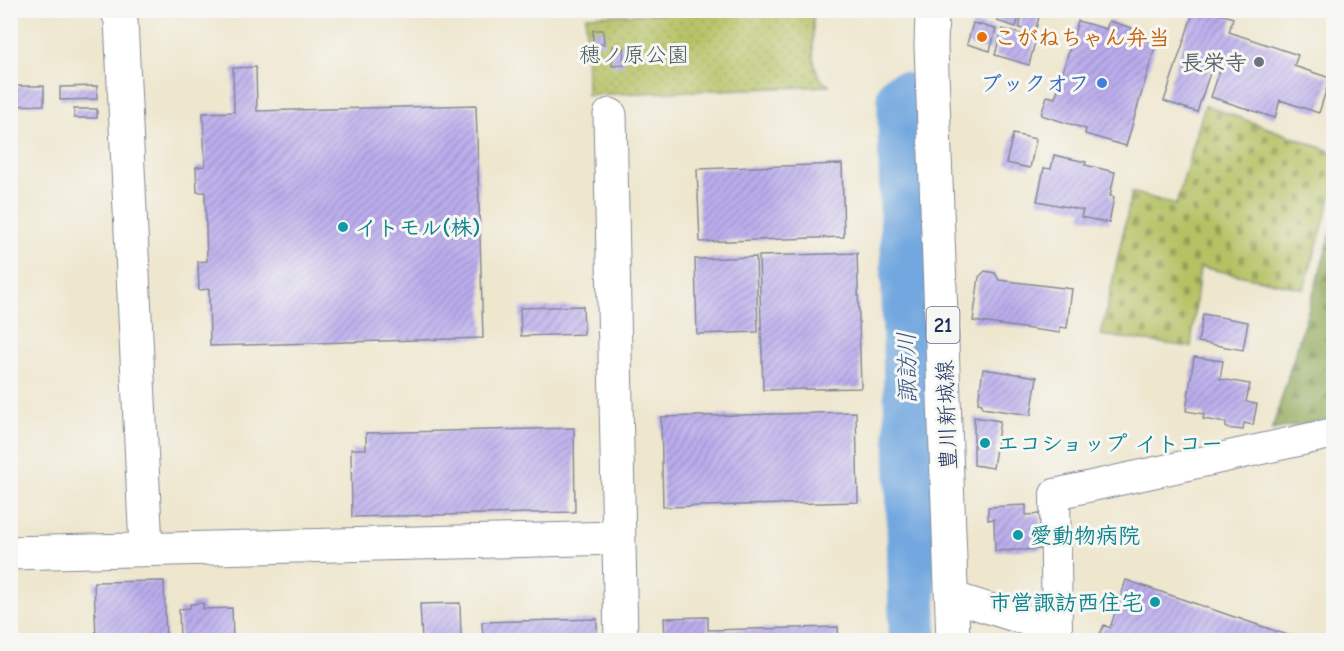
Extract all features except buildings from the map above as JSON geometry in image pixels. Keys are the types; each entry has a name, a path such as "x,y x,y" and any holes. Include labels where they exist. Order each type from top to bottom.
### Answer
{"street":[{"path":"117,10 121,20 146,548"},
{"name":"豊川新城線","path":"932,10 931,46 953,640"},
{"path":"610,115 621,640"},
{"path":"953,597 1057,635 1055,494 1334,433"},
{"path":"10,553 618,537"}],"green space":[{"name":"穂ノ原公園","path":"810,11 813,14 815,65 823,81 830,86 587,95 586,16"},
{"path":"1205,105 1333,152 1333,191 1304,289 1200,267 1191,347 1101,335 1132,192 1176,205"},
{"path":"1333,227 1333,418 1272,430"}],"waterway":[{"name":"諏訪川","path":"901,96 913,640"}],"place":[{"name":"こがねちゃん弁当","path":"982,37"},
{"name":"長栄寺","path":"1259,62"},
{"name":"ブックオフ","path":"1102,83"},
{"name":"イトモル(株)","path":"343,227"},
{"name":"エコショップ イトコー","path":"985,443"},
{"name":"愛動物病院","path":"1018,535"},
{"name":"市営諏訪西住宅","path":"1155,602"}]}
